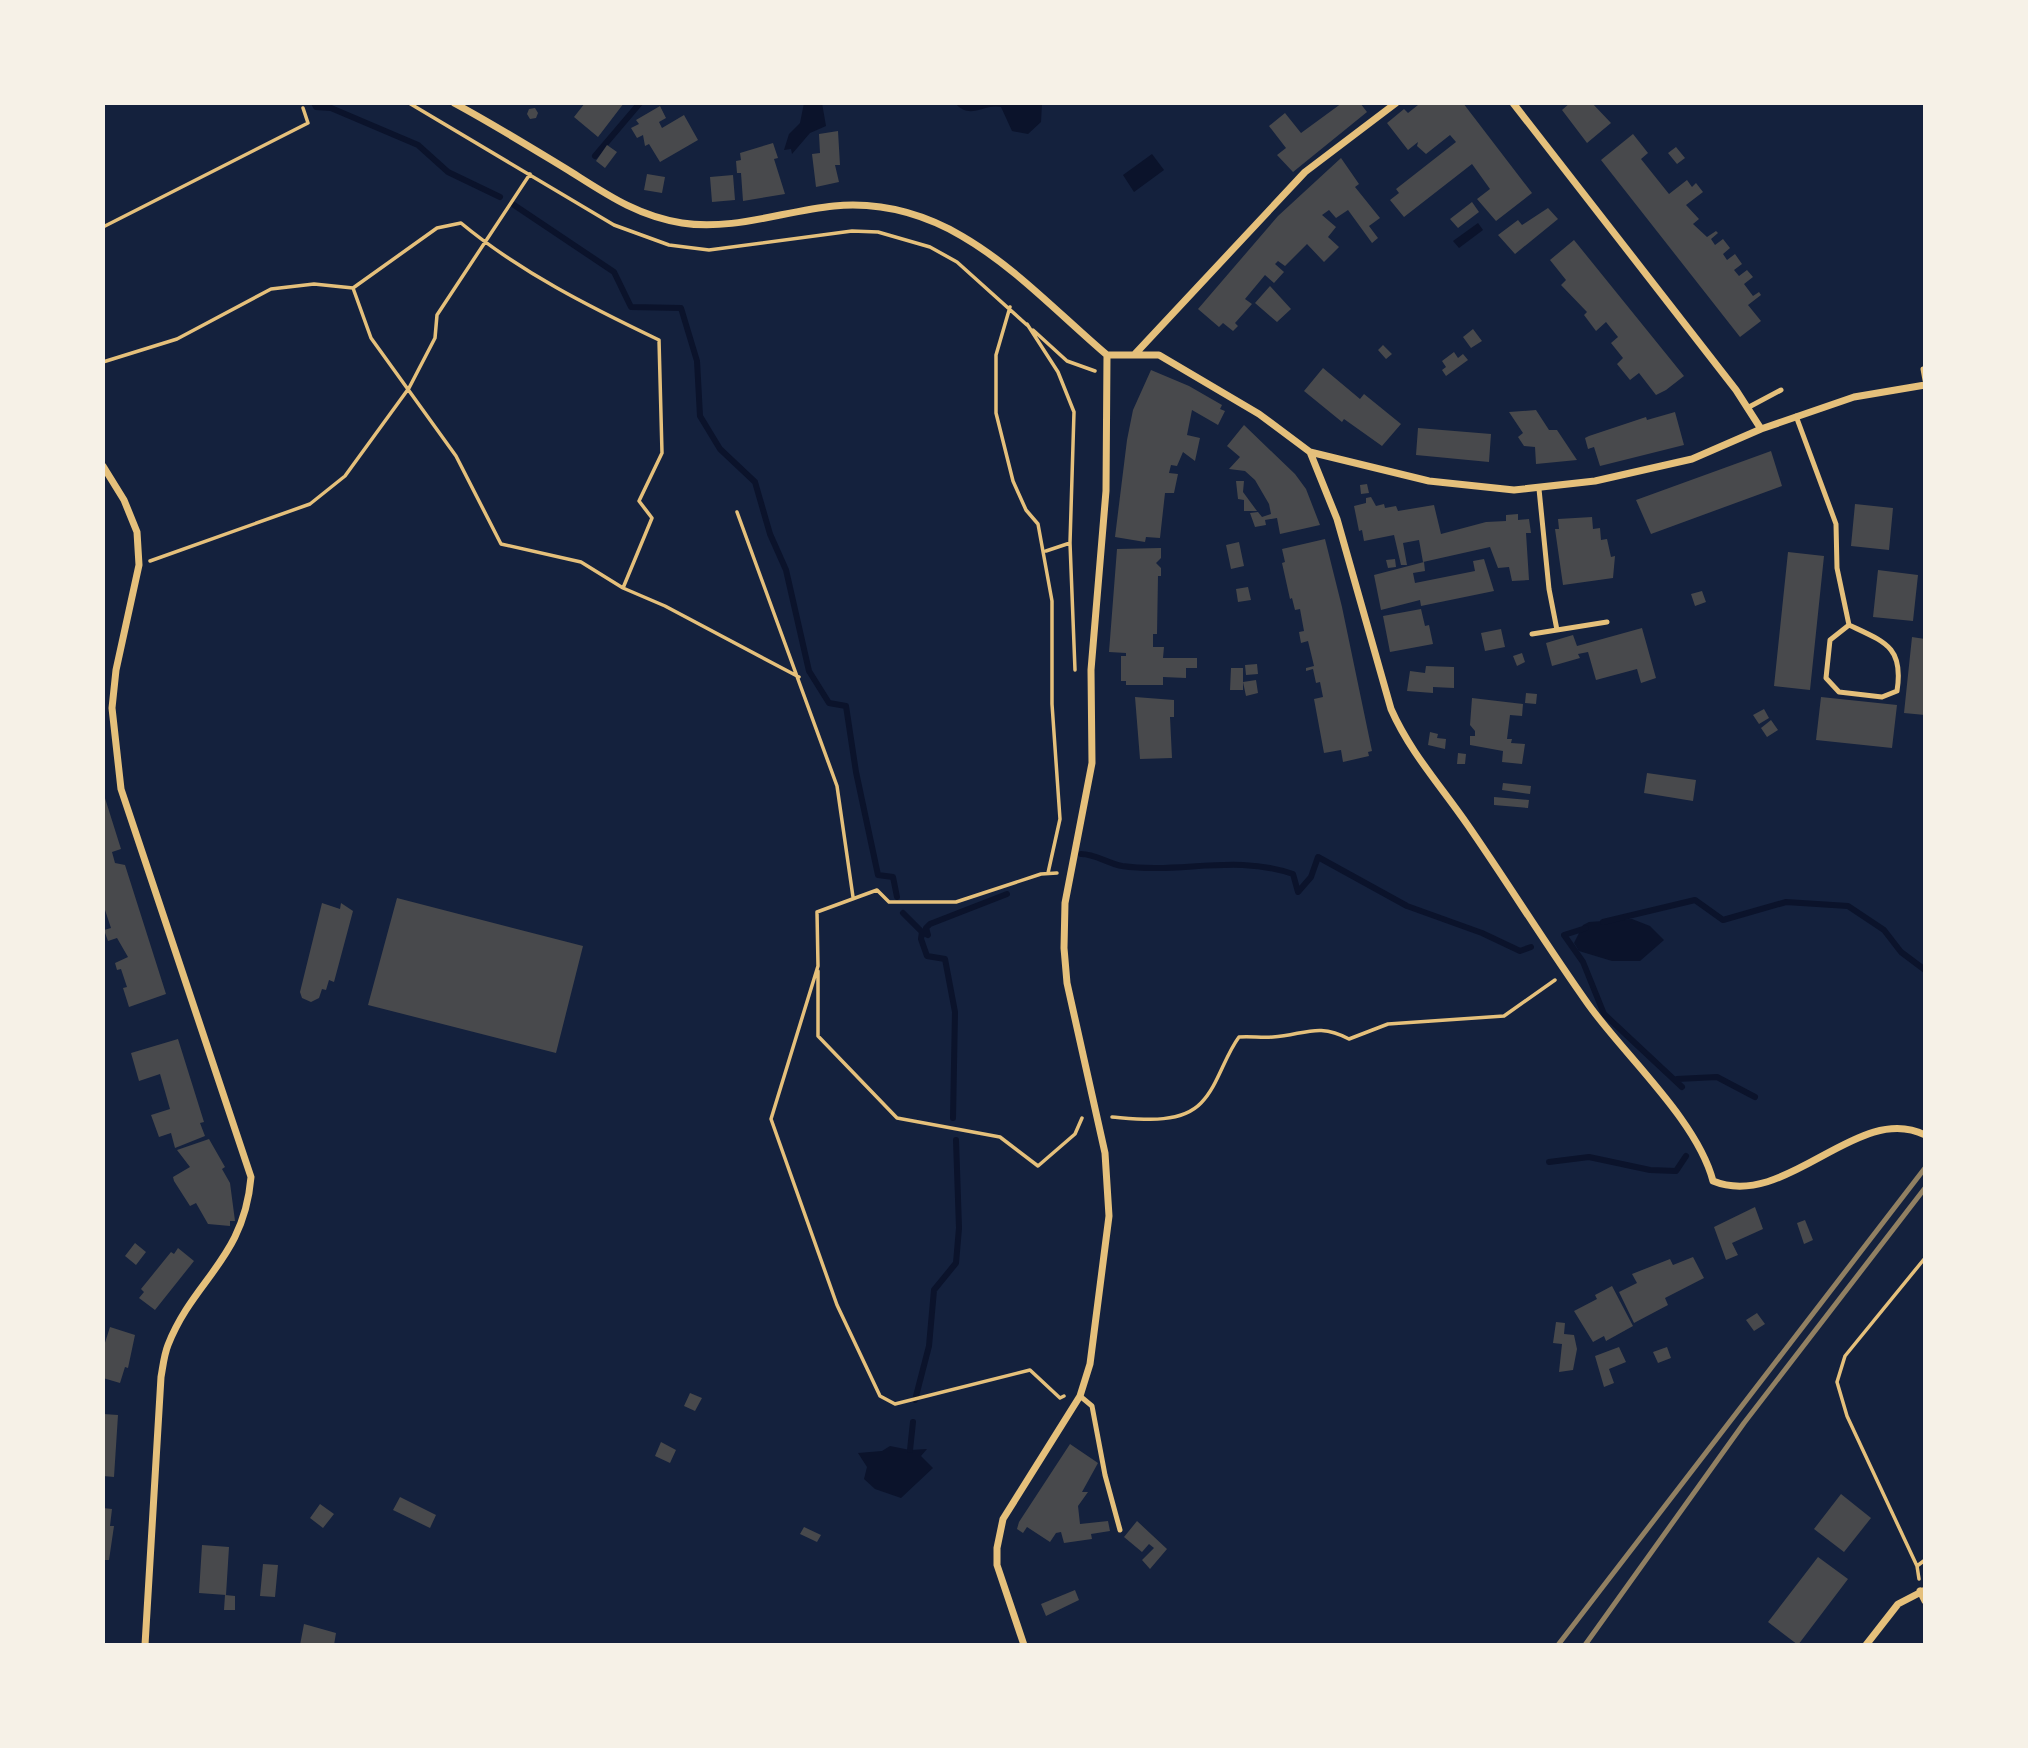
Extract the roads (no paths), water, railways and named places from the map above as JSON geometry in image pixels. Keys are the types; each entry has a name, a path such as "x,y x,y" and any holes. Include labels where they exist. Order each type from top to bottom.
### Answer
{"street":[{"path":"454,103 635,212 683,223 728,223 833,206 869,204 915,213 947,226 976,243 1107,355 1159,355 1259,414 1310,452 1429,481 1482,488 1539,489 1595,481 1692,459 1761,429 1854,397 1925,383"},
{"path":"1135,354 1305,172 1396,103"},
{"path":"1513,103 1749,407 1761,429"},
{"path":"1024,1645 997,1565 1003,1520 1080,1396 1090,1364 1108,1216 1107,1174 1097,1116 1067,983 1064,948 1065,903 1092,763 1091,670 1106,491 1107,355"},
{"path":"1310,452 1337,519 1391,709 1402,735 1456,808 1588,1004 1686,1127 1709,1166 1713,1181 1744,1188 1768,1183 1855,1140 1884,1131 1902,1128 1925,1135"},
{"path":"103,466 124,500 137,533 139,565 116,670 112,708 121,789 251,1178 245,1215 238,1234 223,1263 186,1313 168,1345 160,1377 145,1645"},
{"path":"1866,1645 1898,1604 1922,1591 1925,1601"}],"lane":[{"path":"1923,369 1925,383"},
{"path":"1749,407 1781,390"},
{"path":"1796,416 1836,524 1837,568 1849,625"},
{"path":"1539,489 1549,589 1557,630"},
{"path":"1532,634 1607,622"},
{"path":"1849,625 1885,642 1898,657 1900,673 1897,691 1882,697 1839,692 1826,678 1830,640 1849,625"},
{"path":"1080,1396 1092,1406 1105,1475 1120,1530"}],"water":[{"path":"804,103 822,103 826,126 810,133 792,154 791,149 784,150 789,134 800,123"},
{"path":"955,103 1042,103 1041,122 1028,134 1012,131 1001,107 966,111"},
{"path":"1152,154 1164,170 1134,192 1123,175"},
{"path":"1478,223 1483,230 1459,248 1453,241"},
{"path":"1632,919 1650,926 1664,940 1640,961 1612,961 1579,951 1574,943 1583,925 1589,922"},
{"path":"890,1446 910,1450 927,1449 921,1456 933,1468 901,1498 875,1489 864,1479 867,1467 858,1453 882,1451"}],"waterway":[{"path":"314,103 316,107 331,108 418,145 448,172 500,197"},
{"path":"595,156 640,103"},
{"path":"514,205 614,272 631,307 681,308 697,361 700,416 720,449 755,482 770,534 786,570 809,671 829,703 846,706 856,772 878,875 893,877 897,897"},
{"path":"1081,854 1122,866 1143,868 1229,865 1272,868 1293,874 1298,892 1311,877 1318,857 1407,906 1482,933 1520,951 1531,947"},
{"path":"922,932 928,935 926,928 930,924 1007,894"},
{"path":"1603,922 1695,900 1723,920 1786,902 1848,906 1884,930 1901,952 1925,970"},
{"path":"903,913 922,932 921,939 927,956 945,959 955,1012 953,1118"},
{"path":"1586,928 1564,935 1583,962 1604,1014 1682,1087"},
{"path":"1677,1079 1717,1077 1755,1097"},
{"path":"915,1400 929,1346 934,1290 956,1263 959,1228 956,1140"},
{"path":"1549,1162 1589,1157 1650,1170 1676,1171 1686,1156"},
{"path":"910,1450 913,1422"}],"railway":[{"path":"1558,1645 1925,1168"},
{"path":"1585,1645 1744,1423 1925,1188"}]}
